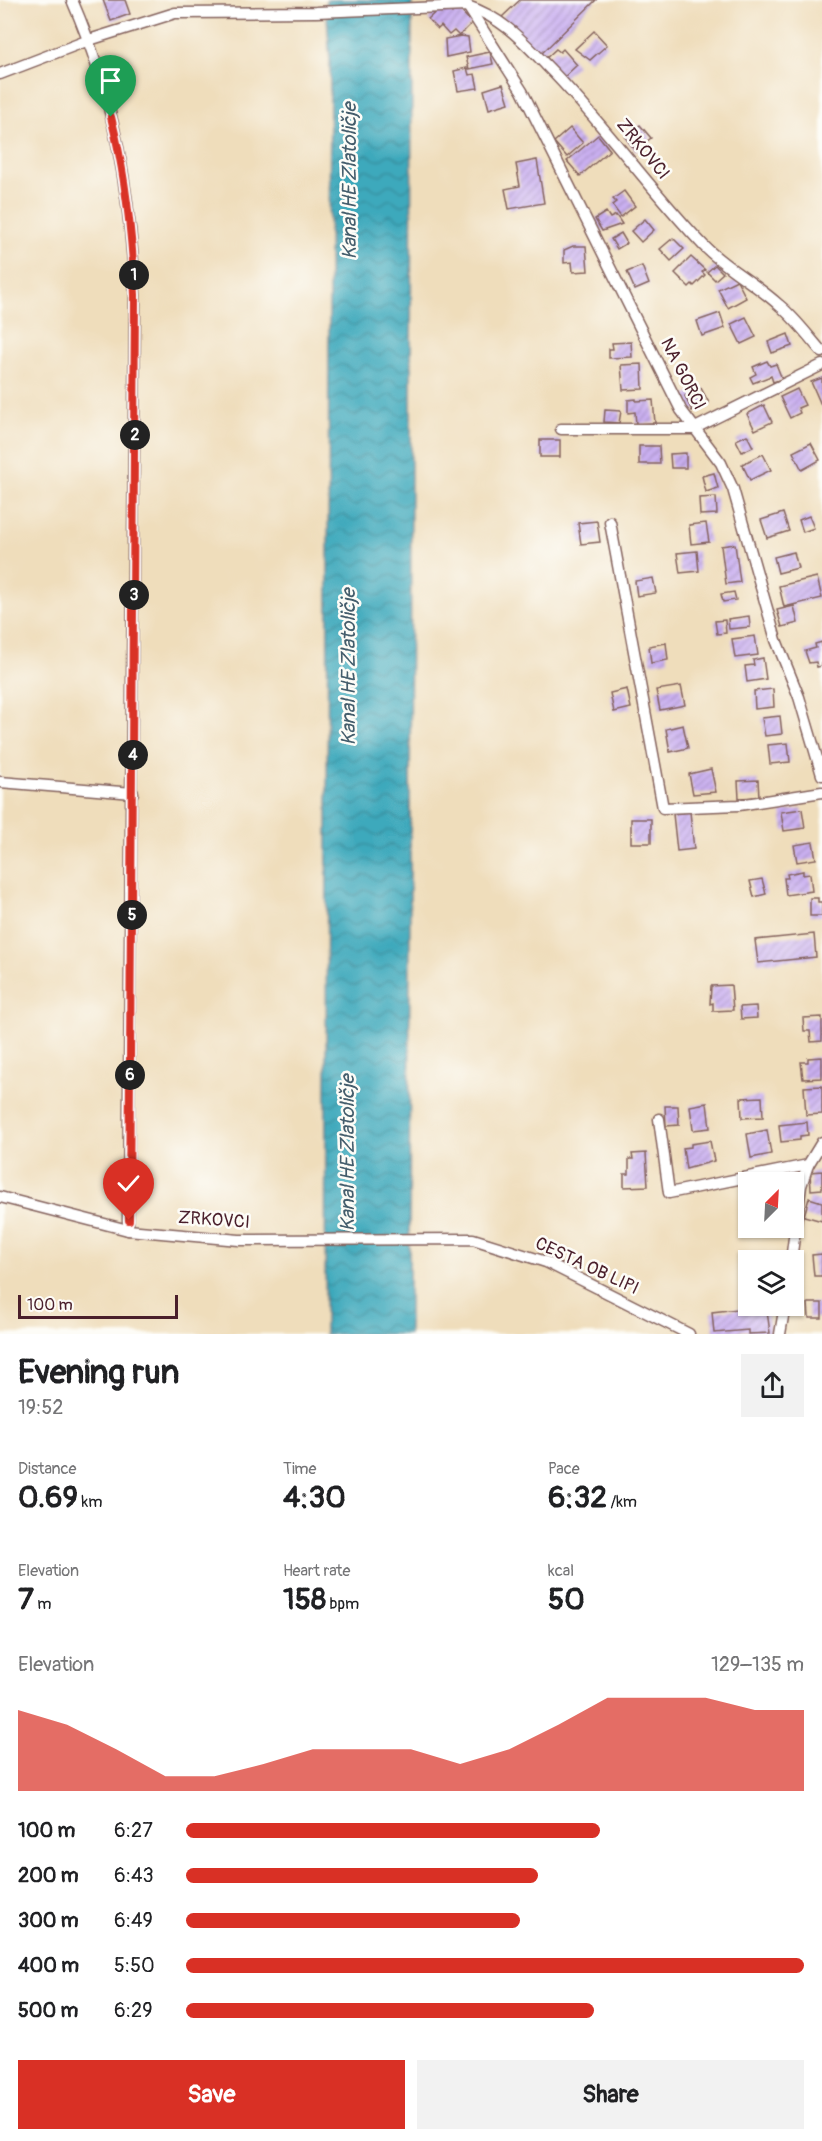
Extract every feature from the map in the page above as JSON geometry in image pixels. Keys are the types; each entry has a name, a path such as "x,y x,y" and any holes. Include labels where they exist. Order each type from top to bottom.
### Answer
{"street":[{"path":"72,0 89,40 122,159 132,223 135,295 128,1230"},
{"name":"ZRKOVCI","path":"0,74 89,40 175,13 316,12 466,3 494,16 512,31 587,106 682,223 722,265 779,304 822,352"},
{"name":"NA GORCI","path":"466,3 522,92 628,300 665,380 693,429 721,463 733,489 776,640 799,696 822,775"},
{"path":"561,429 693,429 822,365"},
{"path":"610,522 663,808 739,806 822,792"},
{"path":"0,782 133,793"},
{"path":"659,1119 669,1193 738,1183"},
{"path":"804,1178 808,1165 821,1147"},
{"path":"790,1172 808,1165"},
{"name":"ZRKOVCI","path":"0,1197 128,1230 239,1240 430,1239"},
{"name":"CESTA OB LIPI","path":"430,1239 473,1239 546,1262 689,1334"},
{"path":"780,1334 782,1316"}],"water":[{"name":"Kanal HE Zlatoličje","path":"326,0 412,0 409,1334 325,1334 330,62"}],"building":[{"path":"103,0 125,0 130,14 111,21"},
{"path":"520,0 596,0 540,55 502,17"},
{"path":"447,7 452,13 458,8 472,23 459,36 454,31 449,35 441,26 438,29 428,19 440,8"},
{"path":"594,31 607,45 590,60 575,49"},
{"path":"468,37 470,52 446,57 445,39"},
{"path":"556,49 560,52 563,49 577,65 562,79 544,60"},
{"path":"490,52 493,64 469,69 466,57"},
{"path":"467,68 469,75 475,74 478,88 458,91 454,71"},
{"path":"503,84 509,103 489,109 484,90"},
{"path":"640,125 651,138 636,151 625,137"},
{"path":"570,128 583,143 567,157 554,142"},
{"path":"598,135 610,150 580,176 567,161"},
{"path":"537,160 544,203 509,209 505,189 520,186 516,164"},
{"path":"624,191 635,206 621,217 612,205 616,202 613,199"},
{"path":"606,212 610,218 616,215 622,224 602,231 595,219"},
{"path":"645,219 654,230 641,242 631,231"},
{"path":"621,233 627,243 617,249 611,239"},
{"path":"673,238 684,249 671,261 660,249"},
{"path":"573,246 586,246 588,271 573,272 572,262 564,263 564,250"},
{"path":"691,257 705,270 702,272 705,275 694,286 692,284 689,287 675,273"},
{"path":"715,265 723,273 715,280 707,272"},
{"path":"642,266 649,284 635,290 627,272"},
{"path":"737,280 746,298 728,308 718,289"},
{"path":"720,313 725,328 702,336 697,321"},
{"path":"746,317 756,337 741,344 731,324"},
{"path":"788,334 792,346 772,353 768,342"},
{"path":"631,342 632,357 609,358 609,349 613,349 612,343"},
{"path":"767,361 770,366 776,364 782,379 773,382 771,376 753,383 750,377 756,374 753,367"},
{"path":"642,364 643,389 623,390 621,365"},
{"path":"822,378 822,407 811,382"},
{"path":"701,388 709,403 692,411 685,396"},
{"path":"797,389 805,405 798,408 800,413 790,418 780,397"},
{"path":"636,399 636,401 653,400 655,423 636,424 635,412 628,413 628,400"},
{"path":"764,405 772,422 755,430 747,414"},
{"path":"605,410 621,411 619,423 604,422"},
{"path":"747,435 753,447 742,452 736,440"},
{"path":"540,440 560,440 560,457 540,457"},
{"path":"811,443 820,460 802,470 793,452"},
{"path":"639,446 659,446 660,464 639,464"},
{"path":"686,453 686,468 671,468 670,454"},
{"path":"763,454 771,470 750,480 742,464"},
{"path":"714,473 718,488 706,492 702,476"},
{"path":"716,497 717,514 700,515 699,498"},
{"path":"783,513 789,531 767,538 761,520"},
{"path":"809,516 814,528 803,532 799,520"},
{"path":"597,521 600,542 581,544 578,523"},
{"path":"706,523 709,542 691,544 689,525"},
{"path":"735,544 740,582 726,584 721,546"},
{"path":"697,551 699,571 680,573 677,553"},
{"path":"794,552 798,568 778,573 774,557"},
{"path":"817,577 822,598 784,607 779,586"},
{"path":"653,578 656,593 637,596 635,581"},
{"path":"734,592 736,600 723,602 721,594"},
{"path":"794,606 798,623 782,627 777,610"},
{"path":"749,616 750,627 729,629 728,619"},
{"path":"725,620 726,633 717,634 715,621"},
{"path":"755,636 758,655 735,658 732,639"},
{"path":"822,642 822,666 817,667 816,662 809,663 805,651 816,648 815,644"},
{"path":"666,643 668,660 651,663 649,646"},
{"path":"763,658 766,679 747,682 745,666 754,665 753,660"},
{"path":"681,686 685,705 660,710 656,690"},
{"path":"627,689 631,708 614,712 610,693"},
{"path":"773,689 774,707 755,709 754,691"},
{"path":"780,716 782,734 765,736 762,718"},
{"path":"683,725 688,748 670,752 666,729"},
{"path":"788,743 790,762 770,764 768,745"},
{"path":"711,769 716,792 693,794 689,774"},
{"path":"758,780 759,797 739,798 738,781"},
{"path":"802,809 805,828 784,831 781,812"},
{"path":"690,812 694,849 677,851 673,814"},
{"path":"631,819 651,819 651,843 631,843"},
{"path":"813,842 816,859 797,862 794,845"},
{"path":"803,871 803,875 810,874 812,891 786,895 784,878 788,878 787,874"},
{"path":"762,879 766,894 754,897 750,881"},
{"path":"810,898 818,898 818,902 822,902 822,916 810,916"},
{"path":"814,934 816,957 758,963 755,940"},
{"path":"731,985 733,1010 713,1011 713,1003 710,1004 711,986"},
{"path":"756,1006 757,1018 741,1019 740,1007"},
{"path":"822,1017 822,1041 811,1042 810,1031 804,1031 803,1018"},
{"path":"822,1057 822,1078 803,1079 801,1062 808,1062 808,1058"},
{"path":"822,1086 822,1114 806,1115 804,1087"},
{"path":"762,1097 763,1117 742,1118 741,1098"},
{"path":"707,1103 710,1128 693,1130 690,1106"},
{"path":"665,1106 678,1106 679,1125 666,1126"},
{"path":"807,1122 808,1135 800,1136 800,1140 781,1142 779,1125"},
{"path":"767,1130 771,1154 751,1158 747,1134"},
{"path":"710,1141 714,1161 686,1169 683,1148 691,1147 691,1144"},
{"path":"646,1153 648,1186 624,1187 624,1174 629,1174 629,1159 633,1159 632,1154"},
{"path":"822,1171 822,1189 811,1190 810,1172"},
{"path":"809,1198 822,1202 822,1221 804,1216"},
{"path":"822,1254 822,1276 814,1276 812,1255"},
{"path":"808,1303 822,1303 822,1318 809,1318"},
{"path":"738,1309 738,1316 768,1316 770,1333 748,1334 748,1330 714,1333 712,1312"}],"route":[{"path":"111,117 122,159 132,223 135,295 129,1220"}]}
